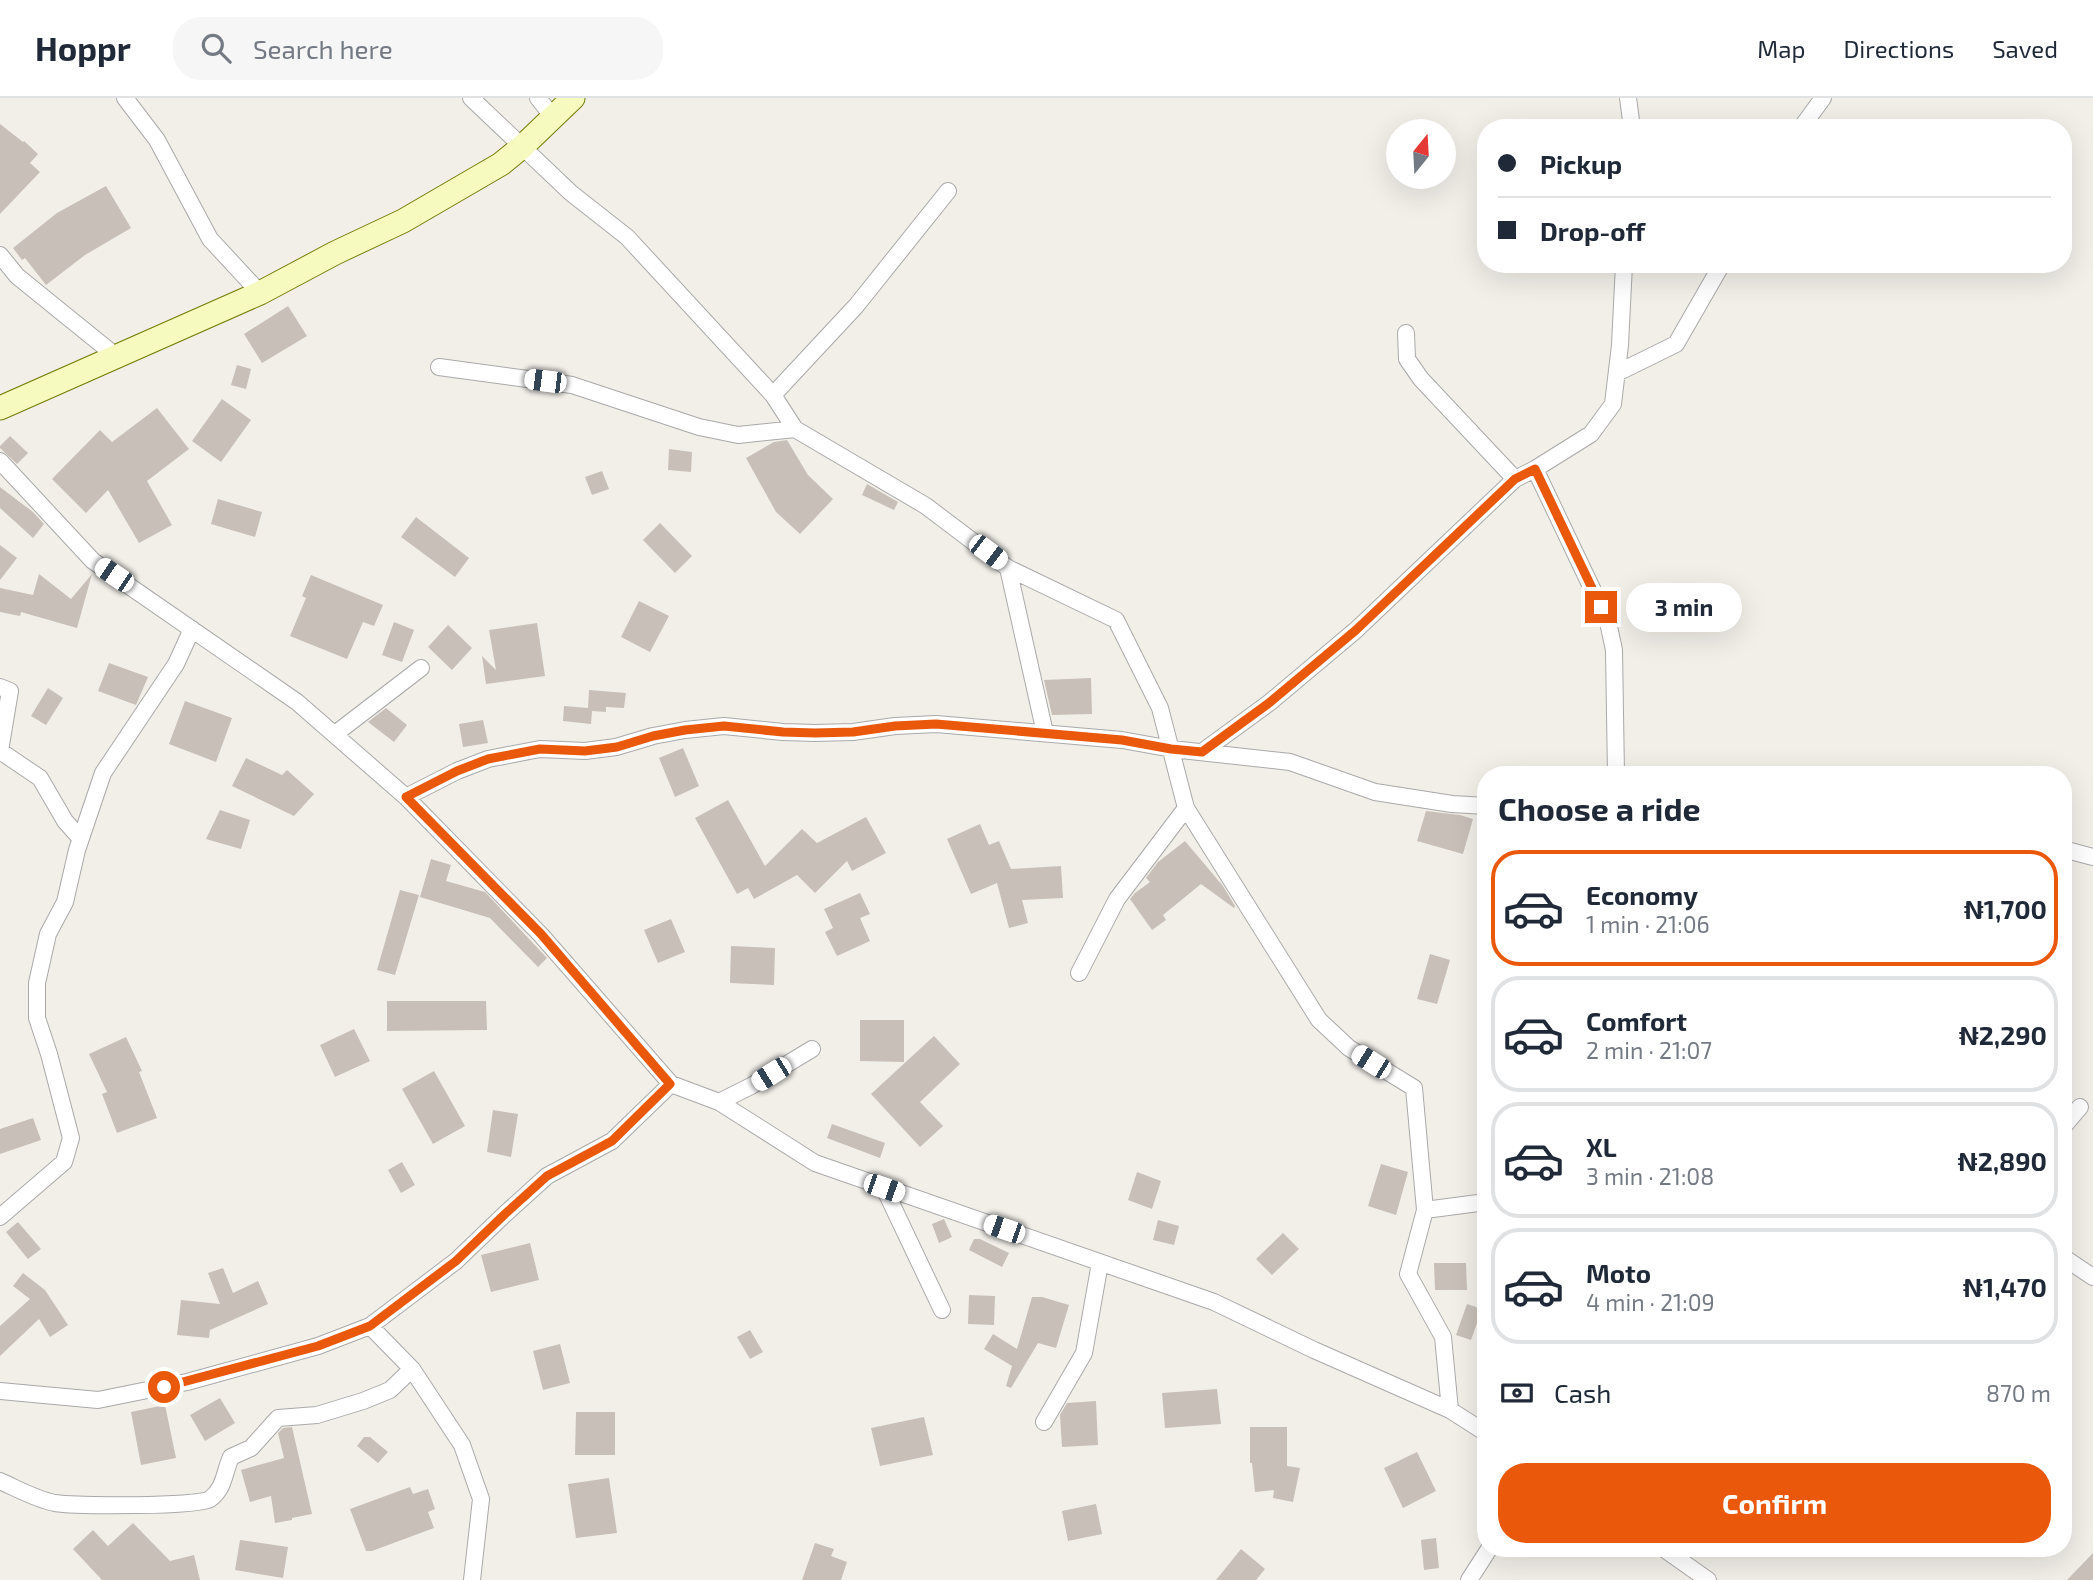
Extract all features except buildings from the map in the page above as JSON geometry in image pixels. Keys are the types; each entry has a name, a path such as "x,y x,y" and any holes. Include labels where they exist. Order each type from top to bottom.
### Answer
{"main road":[{"path":"0,408 260,293 335,253 404,221 501,164 573,98"}],"street":[{"path":"125,98 157,140 210,239 260,293"},
{"path":"471,98 571,194 627,237 774,395 795,429 926,506 1008,568 1116,620 1160,708 1186,808 1319,1020 1349,1048 1414,1088 1425,1210 1408,1274 1443,1337 1450,1410"},
{"path":"538,98 553,117"},
{"path":"1628,98 1631,119"},
{"path":"1808,119 1824,98"},
{"path":"774,395 856,306 948,191"},
{"path":"0,255 16,276 117,357"},
{"path":"1202,752 1269,703 1356,630 1515,479 1591,434 1613,404 1620,345 1624,273"},
{"path":"1617,373 1676,344 1717,273"},
{"path":"1406,333 1407,359 1421,379 1515,479"},
{"path":"439,367 572,385 699,427 738,435 795,429"},
{"path":"0,461 93,561 297,702 406,797 541,934 670,1084 719,1102 815,1163 1214,1302 1450,1410 1477,1427"},
{"path":"1535,469 1608,622 1614,650 1616,766"},
{"path":"1008,568 1045,733"},
{"path":"0,1217 64,1162 71,1138 50,1054 37,1018 37,983 48,934 65,902 80,838 103,773 176,664 192,629"},
{"path":"335,734 421,668"},
{"path":"0,687 10,691 0,751 40,778 65,821 80,838"},
{"path":"406,797 457,771 488,759 540,749 585,751 617,747 653,736 724,726 828,733 936,724 1122,740 1171,749 1290,762 1376,792 1477,805"},
{"path":"1079,973 1117,899 1186,808"},
{"path":"2072,851 2093,857"},
{"path":"719,1102 751,1087 812,1049"},
{"path":"0,1391 98,1400 187,1382 318,1346 370,1326 456,1261 547,1176 612,1141 670,1084"},
{"path":"2072,1116 2080,1107"},
{"path":"884,1188 942,1310"},
{"path":"1425,1210 1477,1203"},
{"path":"1044,1422 1084,1353 1100,1263"},
{"path":"2072,1263 2093,1277"},
{"path":"370,1326 412,1369 462,1445 481,1499 472,1580"},
{"path":"0,1481 32,1496 56,1503 156,1506 208,1501 222,1486 231,1457 251,1448 278,1418 317,1415 363,1401 390,1390 412,1369"},
{"path":"1469,1580 1484,1557"},
{"path":"1679,1557 1708,1580"}],"route":[{"path":"164,1387 318,1346 370,1326 456,1261 547,1176 612,1141 670,1084 541,934 406,797 457,771 488,759 540,749 585,751 617,747 653,736 724,726 815,733 936,724 1122,740 1202,752 1269,703 1356,630 1515,479 1535,469 1601,607"}]}
